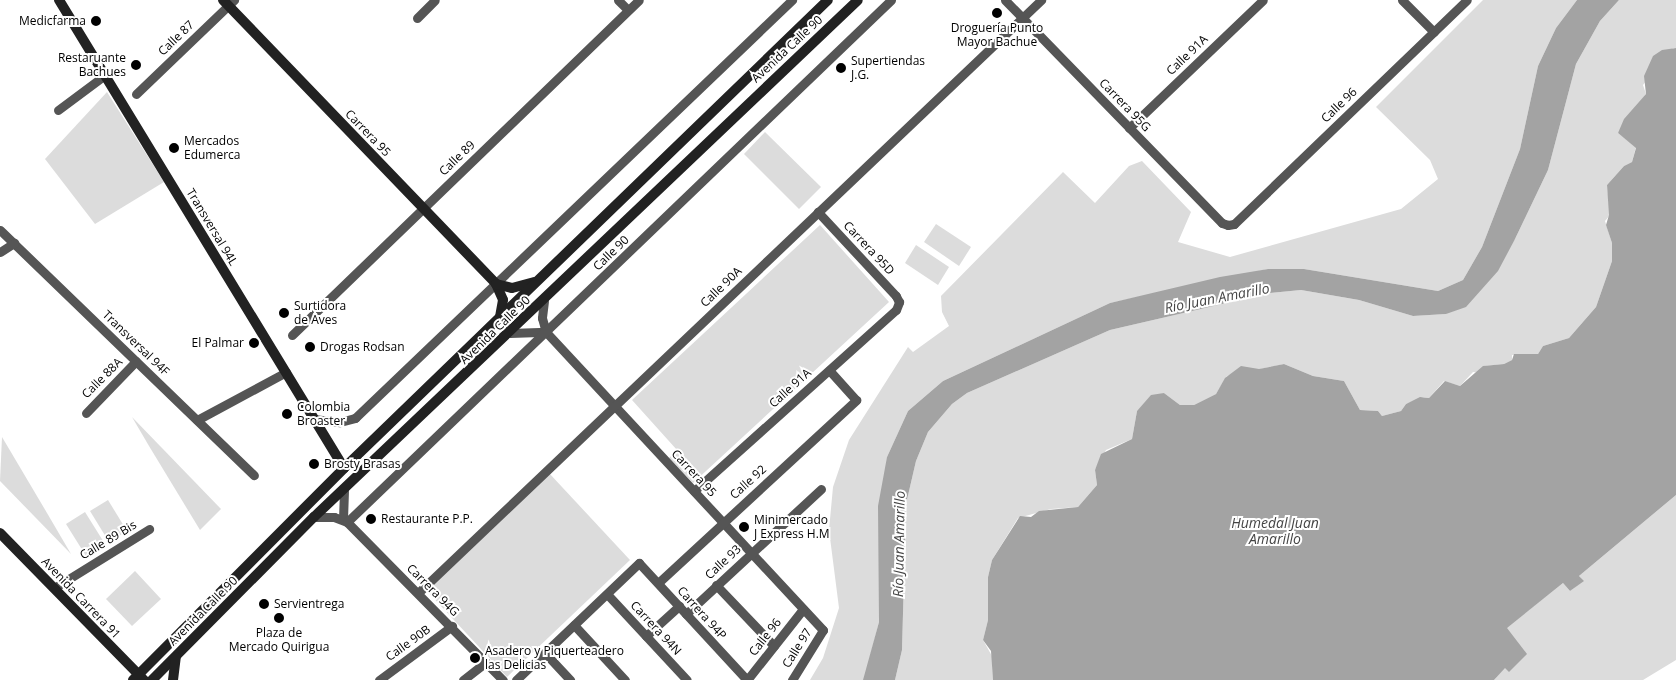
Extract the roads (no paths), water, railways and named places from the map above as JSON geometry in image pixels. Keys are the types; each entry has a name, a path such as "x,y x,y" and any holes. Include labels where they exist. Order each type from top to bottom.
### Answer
{"main road":[{"name":"Transversal 94L","path":"59,0 344,468"},
{"name":"Avenida Calle 90","path":"139,678 148,665 344,468 828,0"},
{"name":"Avenida Calle 90","path":"157,678 177,654 314,517 344,491 544,301 858,0"},
{"name":"Carrera 95","path":"229,2 496,284"},
{"path":"496,284 512,288 537,281"},
{"path":"496,284 502,300 499,318"},
{"path":"344,468 344,491"},
{"name":"Avenida Carrera 91","path":"0,533 139,678"},
{"path":"173,680 177,654"},
{"path":"148,665 157,678"}],"street":[{"path":"417,18 435,0"},
{"path":"618,0 628,10"},
{"name":"Calle 89","path":"292,335 639,0"},
{"path":"314,419 340,422 355,418 792,0"},
{"name":"Calle 90","path":"345,521 546,332 891,0"},
{"name":"Carrera 95G","path":"1005,0 1222,223 1228,225"},
{"name":"Calle 90A","path":"419,592 1041,0"},
{"name":"Calle 91A","path":"1129,128 1263,0"},
{"path":"1402,0 1434,32"},
{"name":"Calle 96","path":"1228,225 1234,224 1466,0"},
{"name":"Calle 87","path":"136,94 229,2"},
{"path":"58,110 104,75"},
{"name":"Carrera 95D","path":"818,212 899,302"},
{"name":"Transversal 94F","path":"0,230 254,475"},
{"path":"0,252 14,244"},
{"path":"510,333 546,332 542,318 544,301"},
{"name":"Calle 91A","path":"694,491 896,310 899,302"},
{"name":"Carrera 95","path":"546,332 823,630"},
{"name":"Calle 88A","path":"86,413 136,362"},
{"name":"Calle 92","path":"658,583 856,400 829,370"},
{"path":"197,420 286,372"},
{"name":"Calle 93","path":"686,614 821,489"},
{"path":"314,517 345,521 344,491"},
{"name":"Carrera 94G","path":"345,521 419,592 503,680"},
{"name":"Calle 89 Bis","path":"54,588 149,530"},
{"name":"Carrera 94P","path":"607,594 639,563 747,680"},
{"path":"716,585 774,646"},
{"path":"516,680 607,594"},
{"name":"Carrera 94N","path":"607,594 686,680"},
{"path":"646,636 679,606"},
{"name":"Calle 96","path":"747,680 803,609"},
{"path":"574,625 625,680"},
{"name":"Calle 90B","path":"379,680 452,626"},
{"name":"Calle 97","path":"792,680 823,630"},
{"path":"545,653 570,680"},
{"path":"463,680 486,662"}],"water":[{"name":"Río Juan Amarillo","path":"1577,0 1619,0 1600,21 1576,64 1548,170 1515,239 1498,271 1466,307 1446,314 1413,316 1359,300 1301,290 1270,293 1110,330 967,393 952,404 928,432 916,461 906,504 902,650 895,680 863,680 879,622 878,506 887,457 908,411 943,381 1110,303 1220,277 1268,269 1304,269 1438,291 1463,280 1482,247 1520,149 1538,66 1556,28"},
{"name":"Humedal Juan Amarillo","path":"1676,48 1676,495 1579,576 1584,581 1570,591 1563,583 1507,628 1527,654 1509,672 1505,668 1494,680 993,680 991,651 983,640 988,620 988,577 992,560 1020,516 1031,517 1039,511 1078,507 1097,485 1095,470 1101,454 1132,439 1137,411 1151,395 1164,393 1180,405 1194,405 1216,394 1225,378 1241,366 1259,369 1284,364 1313,376 1344,381 1360,410 1378,411 1382,416 1401,411 1406,404 1420,397 1429,398 1445,381 1460,386 1483,366 1504,364 1512,360 1514,354 1538,354 1543,346 1569,338 1596,307 1612,261 1612,243 1606,225 1609,215 1607,185 1624,166 1632,162 1636,148 1618,133 1624,119 1646,94 1644,76 1653,56 1662,50"}],"place":[{"name":"Droguería Punto Mayor Bachue","path":"997,13"},
{"name":"Medicfarma","path":"96,21"},
{"name":"Restaruante Bachues","path":"136,65"},
{"name":"Supertiendas J.G.","path":"841,68"},
{"name":"Mercados Edumerca","path":"174,148"},
{"name":"Surtidora de Aves","path":"284,313"},
{"name":"El Palmar","path":"254,343"},
{"name":"Drogas Rodsan","path":"310,347"},
{"name":"Colombia Broaster","path":"287,414"},
{"name":"Brosty Brasas","path":"314,464"},
{"name":"Restaurante P.P.","path":"371,519"},
{"name":"Minimercado J Express H.M","path":"744,527"},
{"name":"Servientrega","path":"264,604"},
{"name":"Plaza de Mercado Quirigua","path":"279,618"},
{"name":"Asadero y Piquerteadero las Delicias","path":"475,658"}]}
